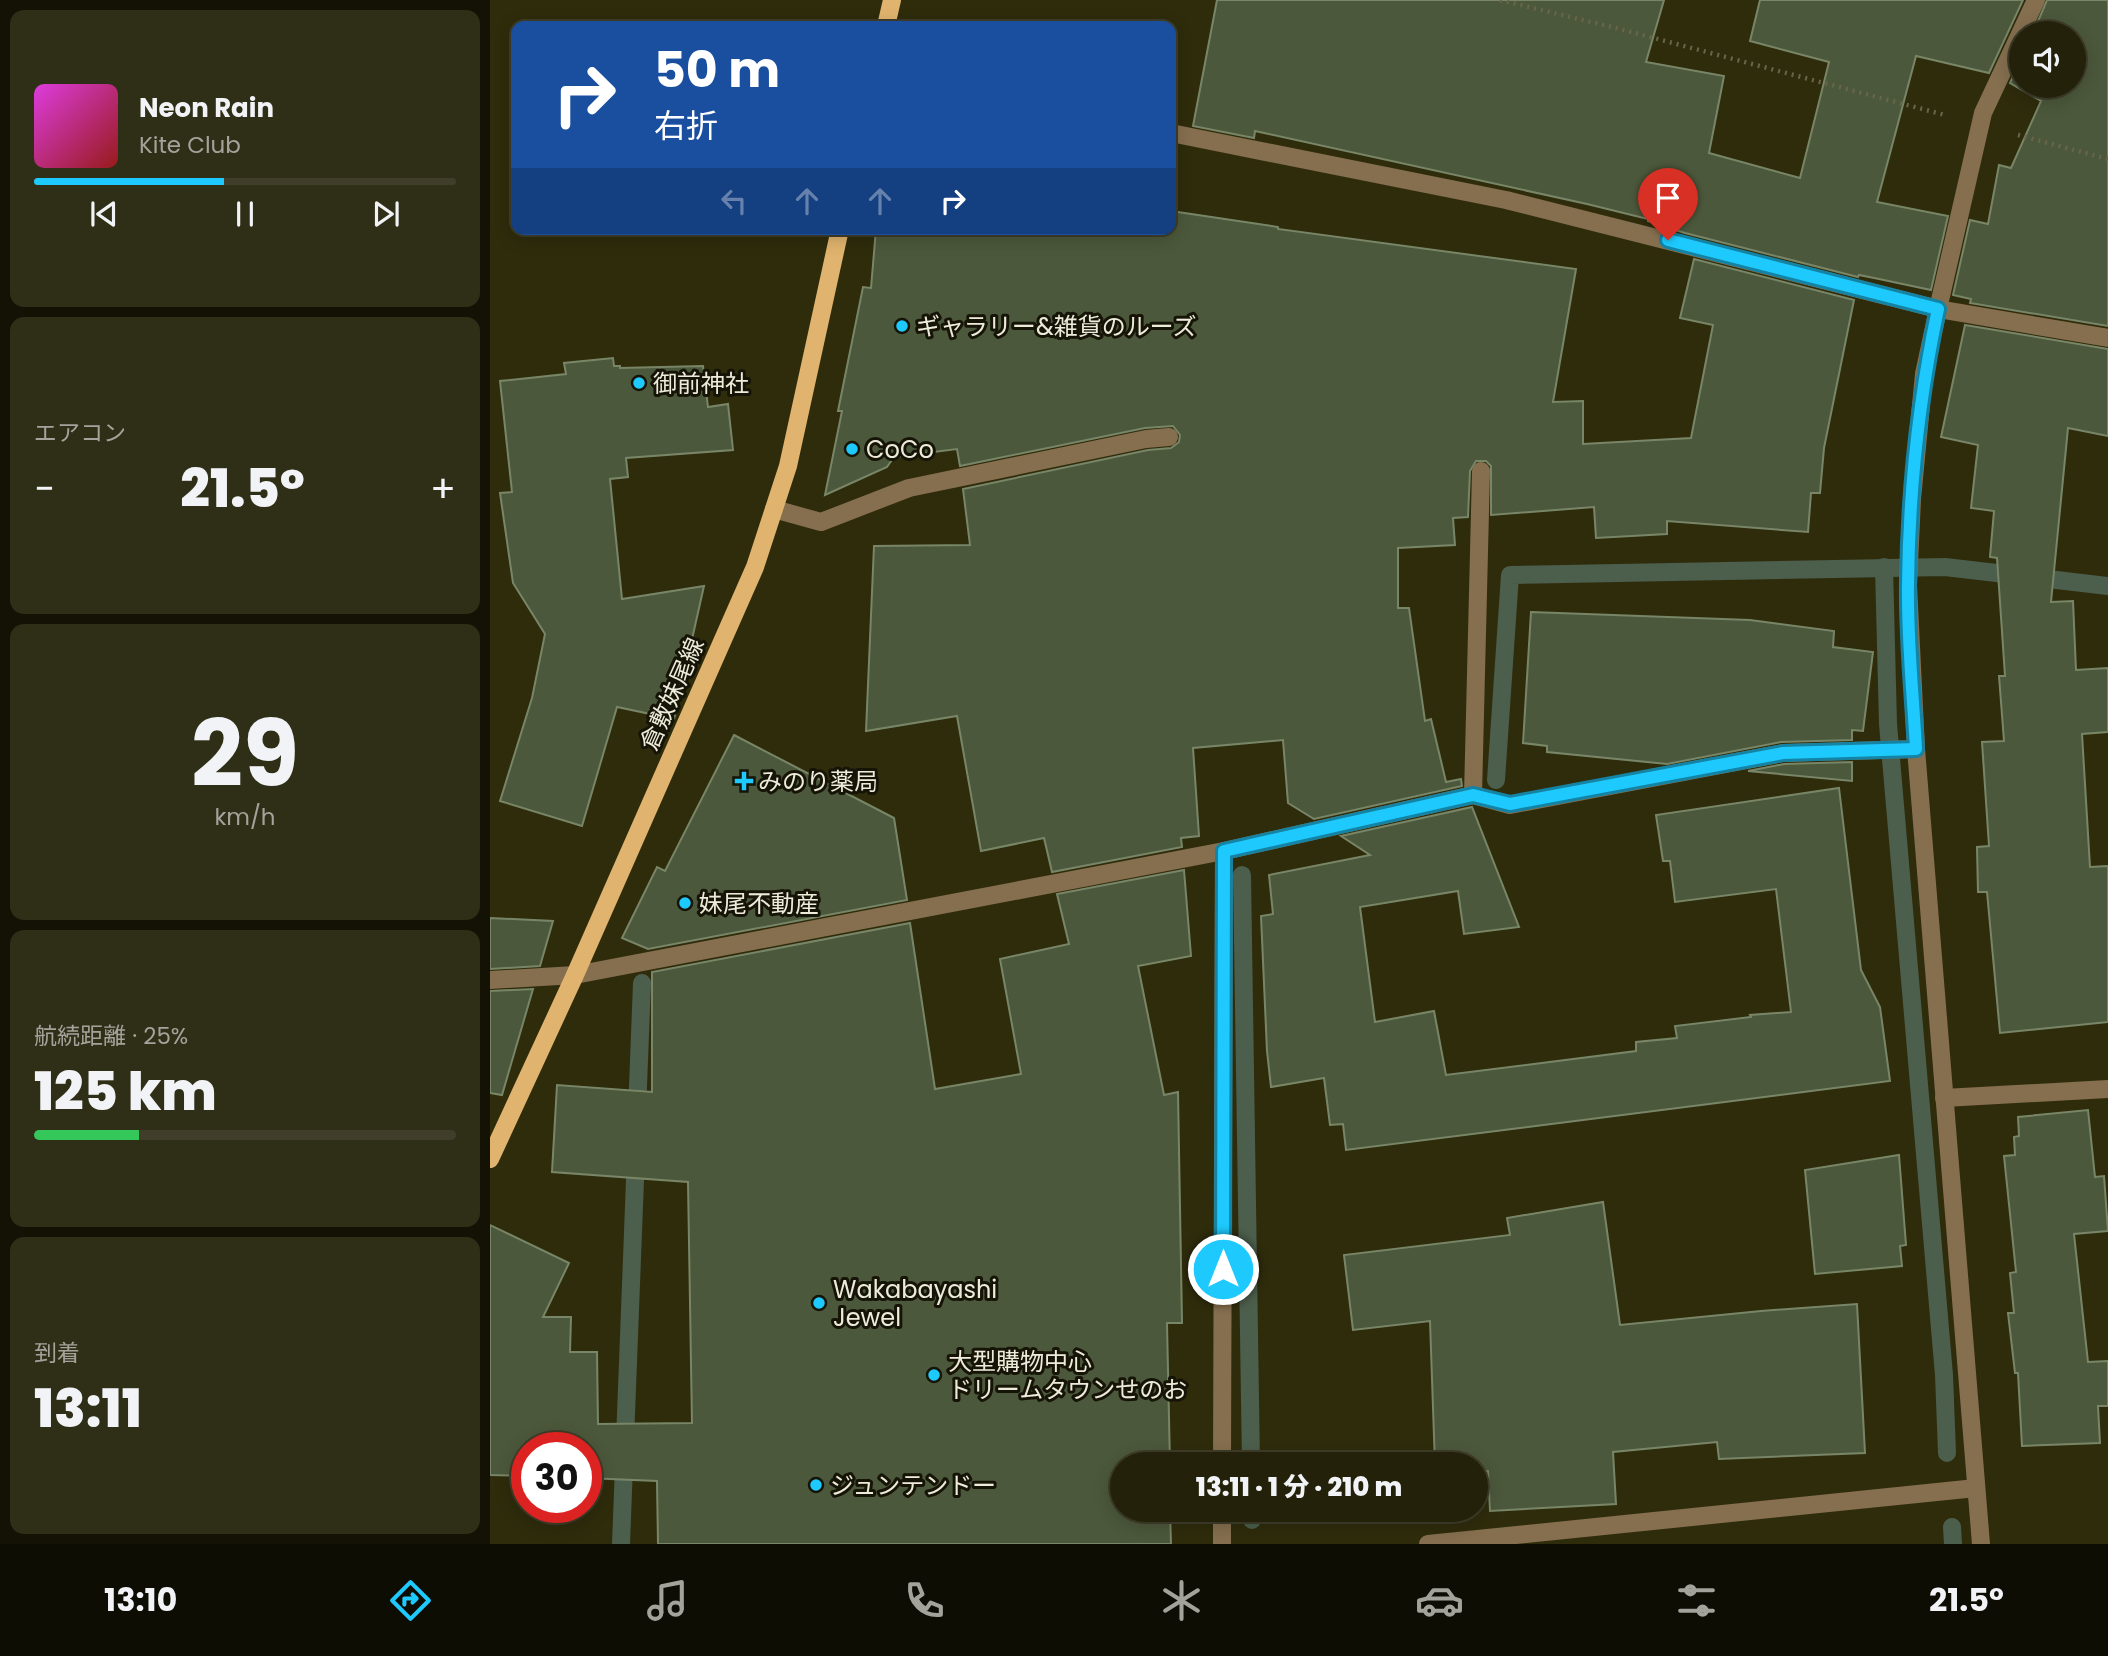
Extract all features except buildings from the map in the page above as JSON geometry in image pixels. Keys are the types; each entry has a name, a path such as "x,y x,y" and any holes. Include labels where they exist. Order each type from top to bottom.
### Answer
{"main road":[{"path":"887,21 892,0"},
{"name":"倉敷妹尾線","path":"490,1159 575,975 755,567 789,466 839,235"}],"street":[{"path":"1980,1544 1916,749 1908,585 1924,374 1938,309 1983,113 2036,0"},
{"path":"1176,134 1506,200 1938,309 2108,338"},
{"path":"774,509 821,522 909,488 1146,439 1169,437"},
{"path":"1473,795 1481,471"},
{"path":"490,980 575,975 1224,851 1473,795 1510,804 1783,753 1916,749"},
{"path":"1222,1452 1224,851"},
{"path":"1944,1098 2108,1089"},
{"path":"1428,1544 1976,1488"},
{"path":"1222,1522 1222,1544"}],"path":[{"path":"1500,0 1616,28 2108,159"}],"waterway":[{"path":"1884,567 1888,724 1944,1375 1947,1453"},
{"path":"1496,780 1510,575 1945,567 2108,586"},
{"path":"1242,875 1251,1452"},
{"path":"637,1112 642,983"},
{"path":"621,1544 636,1154"},
{"path":"1952,1527 1953,1544"}],"place":[{"name":"ギャラリー&雑貨のルーズ","path":"902,326"},
{"name":"御前神社","path":"639,383"},
{"name":"CoCo","path":"852,449"},
{"name":"みのり薬局","path":"744,781"},
{"name":"妹尾不動産","path":"685,903"},
{"name":"Wakabayashi Jewel","path":"819,1303"},
{"name":"大型購物中心 ドリームタウンせのお","path":"934,1375"},
{"name":"ジュンテンドー","path":"816,1485"}],"route":[{"path":"1223,1269 1224,851 1473,795 1510,804 1783,753 1916,749 1908,585 1912,499 1924,374 1938,309 1668,240"}]}
